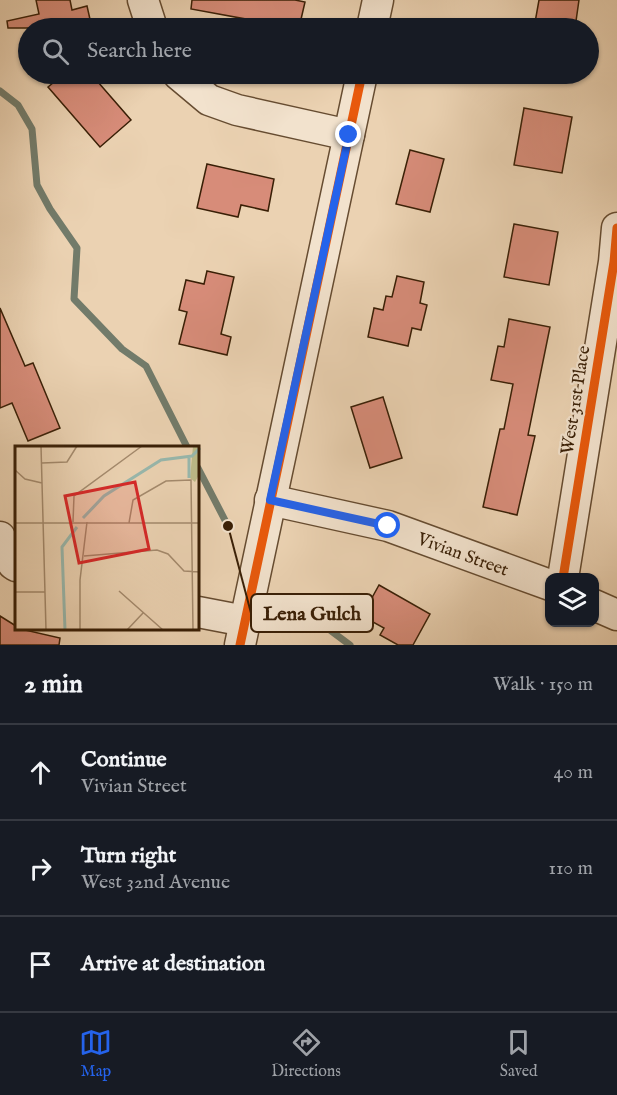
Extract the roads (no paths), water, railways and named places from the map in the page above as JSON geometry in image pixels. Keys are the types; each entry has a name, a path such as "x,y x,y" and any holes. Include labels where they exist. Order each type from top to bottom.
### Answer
{"street":[{"path":"143,0 149,18"},
{"path":"374,18 378,0"},
{"path":"190,84 209,100 237,110 349,135"},
{"path":"200,613 242,633 360,84"},
{"name":"West 31st Place","path":"564,573 612,273 617,228"},
{"name":"Vivian Street","path":"270,500 388,526 545,584"},
{"path":"0,537 15,565"},
{"path":"599,607 617,615"}],"waterway":[{"path":"0,91 18,105 32,129 37,185 50,209 77,248 74,299 122,349 146,366 186,446"},
{"path":"200,472 228,526"},
{"path":"287,598 350,645"}],"place":[{"name":"Lena Gulch","path":"228,526"}]}
